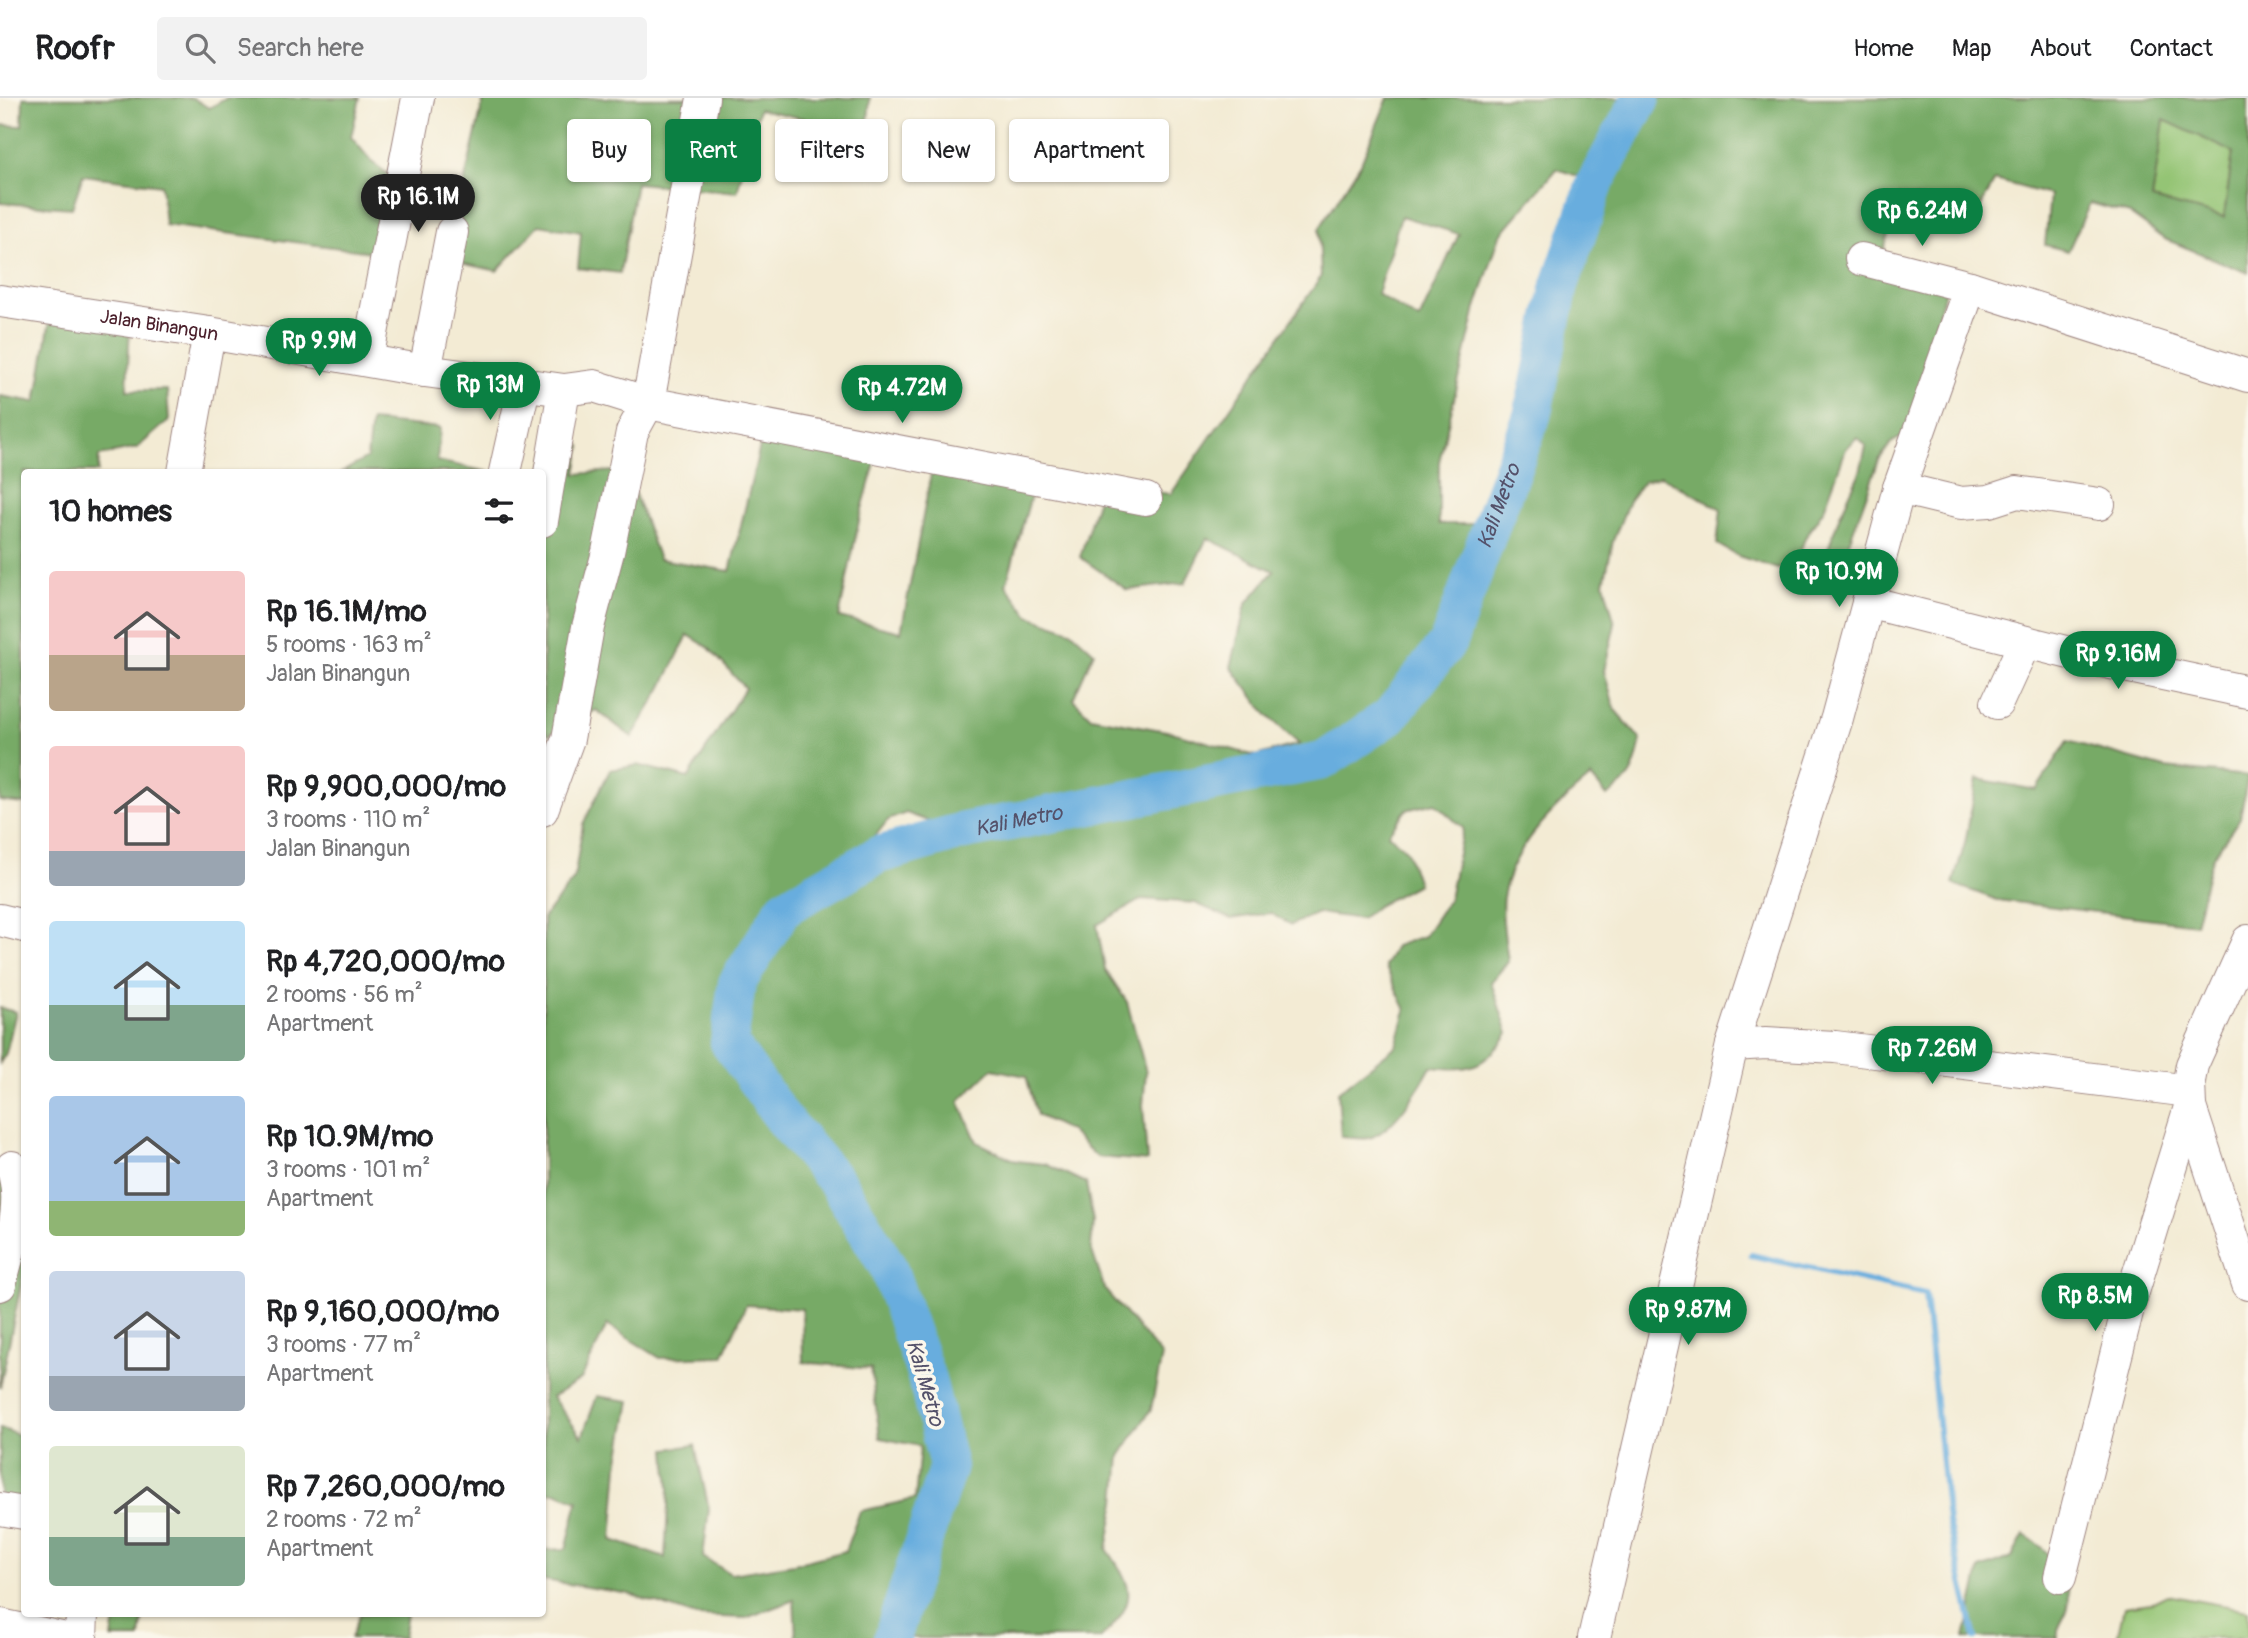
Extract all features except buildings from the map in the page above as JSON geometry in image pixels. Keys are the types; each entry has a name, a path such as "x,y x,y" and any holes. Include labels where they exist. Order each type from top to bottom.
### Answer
{"street":[{"path":"367,359 418,98"},
{"path":"546,799 568,739 588,627 608,552 632,432 648,402 703,98"},
{"path":"425,371 452,233"},
{"path":"1861,259 1970,287 2248,376"},
{"path":"1594,1638 1732,1045 1838,718 1899,488 1970,287"},
{"name":"Jalan Binangun","path":"0,301 209,332 425,371 564,390 594,386 648,402 1146,499"},
{"path":"185,469 209,332"},
{"path":"506,469 525,383"},
{"path":"546,497 564,390"},
{"path":"1899,488 1961,503 1989,501 2017,492 2099,504"},
{"path":"1868,603 2097,660 2248,692"},
{"path":"1997,703 2025,642"},
{"path":"0,920 21,925"},
{"path":"2060,1577 2128,1308 2190,1099 2192,1065 2248,941"},
{"path":"1732,1045 1766,1043 1835,1046 2190,1099"},
{"path":"2190,1099 2248,1284"},
{"path":"0,1285 19,1200 17,1161"},
{"path":"0,1509 21,1512"},
{"path":"81,1638 82,1617"},
{"path":"0,1625 61,1638"}],"green space":[{"path":"23,98 193,98 209,108 227,98 360,98 351,137 372,162 390,176 370,252 165,225 161,185 83,175 72,208 0,203 0,125 22,126"},
{"path":"484,98 870,98 868,119 806,119 759,109 756,119 665,119 665,182 740,182 737,192 636,183 620,273 578,268 581,232 539,225 497,271 446,260"},
{"path":"1388,98 2248,98 2248,273 2165,239 2130,214 2090,203 2068,251 2045,245 2050,195 1995,180 1980,208 1899,195 1883,253 1950,273 1934,331 1951,337 1903,436 1891,443 1879,460 1835,581 1819,575 1840,515 1860,472 1866,446 1857,437 1846,449 1824,509 1805,538 1793,574 1738,556 1717,544 1721,509 1661,476 1644,481 1629,501 1613,541 1604,583 1615,624 1604,671 1615,710 1641,740 1634,766 1622,785 1607,796 1591,777 1549,815 1515,861 1502,904 1508,962 1491,982 1508,1033 1484,1060 1476,1065 1456,1069 1431,1067 1405,1108 1378,1134 1366,1139 1341,1137 1338,1092 1396,1046 1406,1010 1385,966 1395,946 1424,936 1449,899 1463,828 1435,803 1406,810 1388,834 1407,851 1418,884 1377,906 1361,919 1318,913 1291,925 1270,913 1231,919 1195,903 1142,899 1097,925 1105,969 1127,1002 1146,1072 1143,1105 1147,1161 1097,1157 1070,1131 1037,1115 1026,1076 992,1069 959,1101 977,1142 1016,1161 1045,1164 1086,1183 1093,1221 1091,1248 1105,1290 1162,1356 1151,1409 1120,1456 1116,1502 1107,1549 1127,1585 1127,1605 1101,1638 796,1638 794,1600 746,1618 696,1616 629,1594 546,1580 546,1550 566,1549 578,1501 556,1492 546,1493 546,914 574,879 583,824 610,770 638,765 688,778 745,688 709,648 688,635 661,689 632,737 596,710 549,735 546,732 546,469 544,469 550,439 581,446 576,474 626,470 659,559 730,571 766,421 881,442 860,516 839,617 901,632 934,458 1038,471 1006,585 1029,616 1071,631 1094,652 1073,699 1091,717 1172,732 1255,756 1299,744 1268,716 1231,667 1246,604 1274,571 1207,538 1185,583 1127,590 1080,557 1102,485 1171,494 1321,277 1319,229 1361,163","holes":["2164,120 2233,152 2224,217 2152,199","1557,169 1595,182 1560,285 1532,416 1494,524 1439,524 1439,462 1476,308 1500,235","1401,216 1459,234 1419,320 1377,294","906,813 958,832 878,855 846,873 888,820","746,1305 802,1309 803,1362 871,1369 880,1438 920,1446 915,1499 860,1511 845,1551 794,1564 731,1574 703,1557 709,1509 695,1445 666,1449 669,1489 665,1558 612,1540 618,1466 630,1401 597,1396 582,1437 552,1397 581,1379 607,1325 660,1358 723,1356"]},
{"path":"2164,119 2233,152 2224,217 2152,199"},
{"path":"52,309 130,322 127,390 167,390 169,420 137,448 99,456 98,469 21,469 21,804 0,801 0,396 36,402"},
{"path":"371,421 440,428 437,461 475,469 347,469 367,458"},
{"path":"2068,741 2165,768 2248,776 2240,818 2212,858 2195,924 1997,900 1953,884 1965,843 1977,779 2036,790"},
{"path":"0,1008 16,1012 6,1053 0,1063"},
{"path":"0,1160 21,1167 21,1285 0,1388"},
{"path":"0,1428 21,1436 21,1516 0,1511"},
{"path":"2024,1535 2050,1555 2067,1584 2068,1607 2058,1630 2058,1638 1965,1638 1980,1569 2012,1557"},
{"path":"2167,1595 2248,1610 2248,1638 2117,1638 2124,1607 2151,1603"},
{"path":"116,1617 143,1617 140,1638 112,1638"},
{"path":"359,1617 406,1617 403,1638 351,1638"}],"waterway":[{"name":"Kali Metro","path":"892,1638 948,1466 927,1379 888,1267 838,1184 784,1120 729,1043 737,983 784,908 878,855 959,832 1323,761 1390,716 1448,642 1532,416 1560,285 1596,181 1641,98"},
{"path":"1751,1255 1925,1294 1948,1522 1975,1638"}]}
